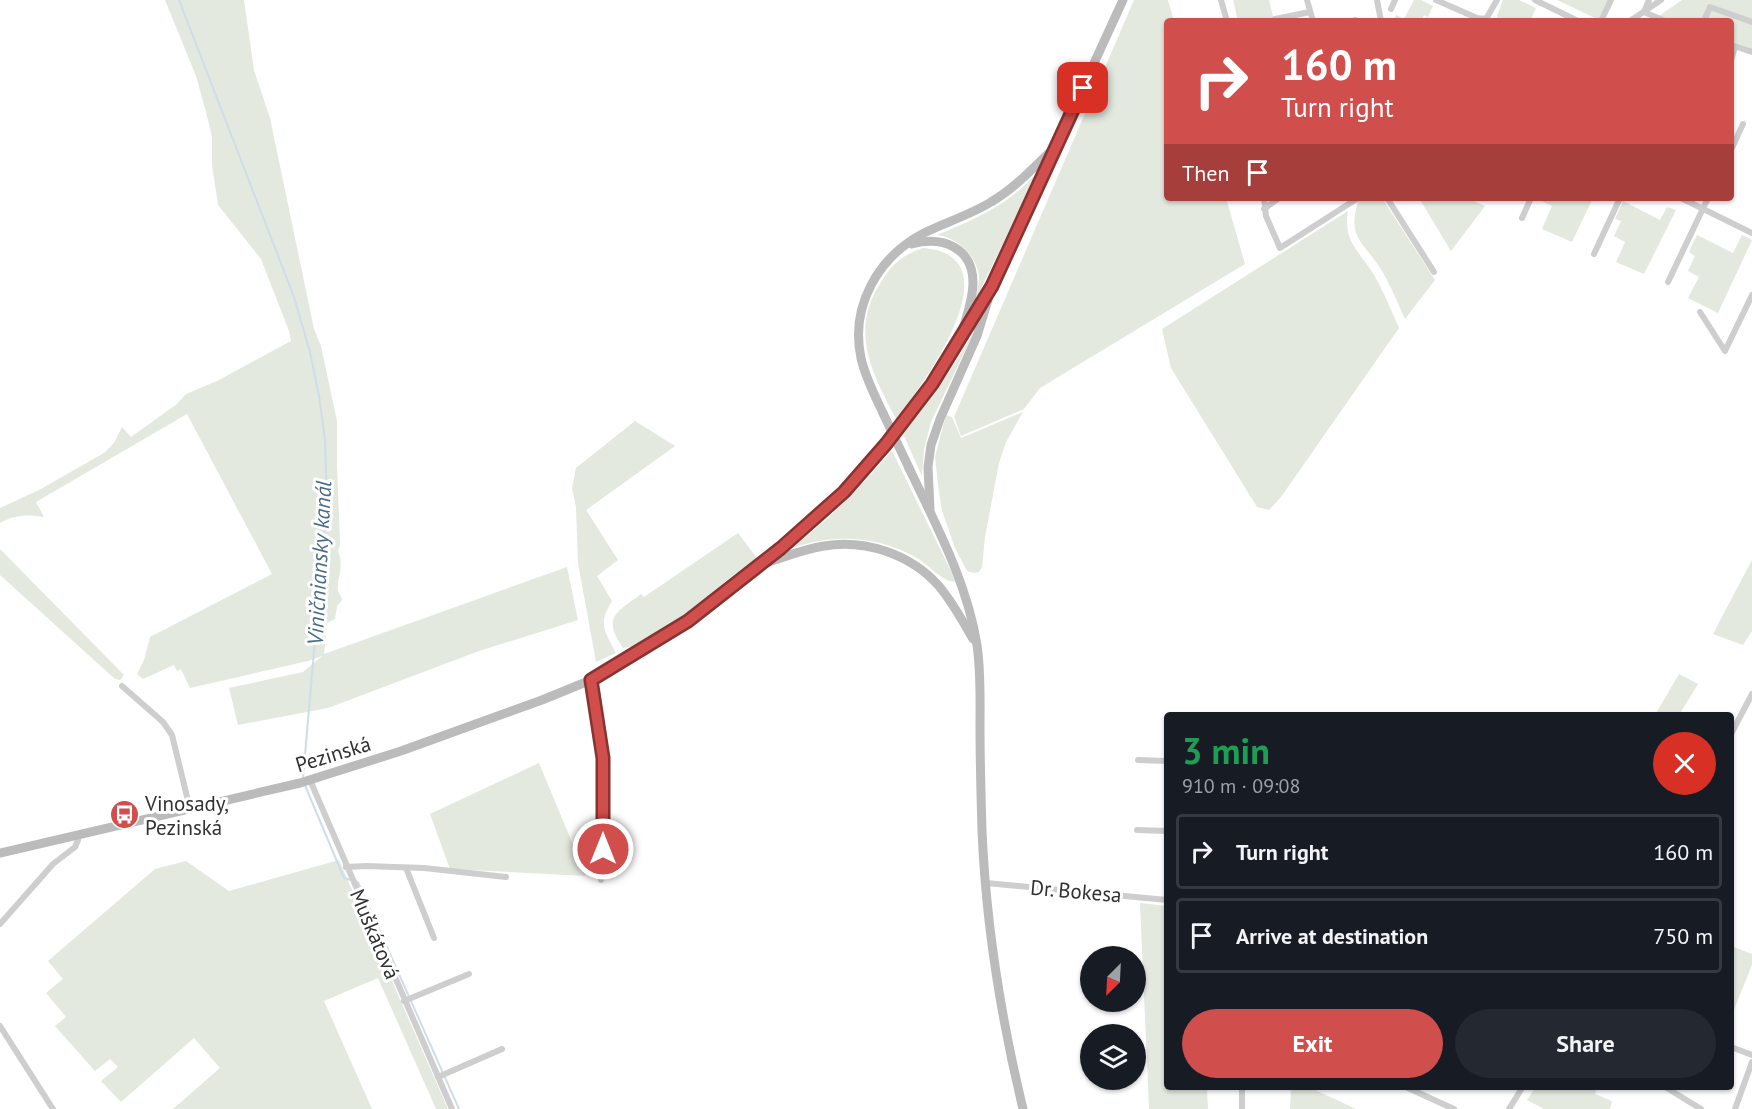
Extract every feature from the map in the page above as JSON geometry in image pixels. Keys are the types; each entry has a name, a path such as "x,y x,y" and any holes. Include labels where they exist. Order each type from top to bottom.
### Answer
{"main road":[{"path":"931,514 928,467 931,445 940,419 977,336 992,286 1123,0"},
{"path":"1023,1109 999,988 986,883 982,830 980,670 977,644 964,592 861,360 858,336 859,319 865,297 873,280 886,263 923,234 973,212 1001,196 1023,179 1057,145"},
{"path":"902,249 924,242 943,242 956,248 967,262 973,282 961,340"},
{"name":"Pezinská","path":"0,853 305,782 469,727 591,680 688,621 822,513 905,421 961,340 992,286"},
{"path":"758,566 825,546 863,546 889,552 918,567 936,583 957,611 977,644"}],"street":[{"path":"1221,0 1226,18"},
{"path":"1307,0 1312,18"},
{"path":"1377,0 1380,18"},
{"path":"1391,9 1395,0"},
{"path":"1436,0 1477,18"},
{"path":"1487,18 1497,0"},
{"path":"1535,0 1572,18"},
{"path":"1602,18 1611,0"},
{"path":"1644,12 1649,0"},
{"path":"1635,18 1661,0"},
{"path":"1705,18 1710,7 1752,22"},
{"path":"1284,18 1310,12"},
{"path":"1644,12 1658,18"},
{"path":"1734,46 1752,52"},
{"path":"1734,143 1743,124"},
{"path":"1264,201 1264,208 1280,248 1353,201"},
{"path":"1264,208 1274,201"},
{"path":"1389,201 1434,272"},
{"path":"1522,218 1530,201"},
{"path":"1594,254 1619,201"},
{"path":"1687,201 1752,233"},
{"path":"1668,282 1707,201"},
{"path":"1700,312 1725,351 1752,295"},
{"path":"591,680 603,758 601,880"},
{"path":"122,686 163,722 171,735 190,809"},
{"path":"1734,728 1752,693"},
{"path":"1138,760 1164,761"},
{"name":"Muškátová","path":"305,782 346,867 452,1109"},
{"path":"1137,830 1164,831"},
{"path":"0,924 53,864 75,847 78,835"},
{"name":"Muškátová","path":"346,867 424,868 506,877"},
{"path":"406,868 434,938"},
{"name":"Dr. Bokesa","path":"986,883 1164,900"},
{"name":"Muškátová","path":"404,1001 469,974"},
{"path":"0,1026 53,1109"},
{"path":"438,1077 502,1048"},
{"path":"1734,1048 1752,1055"},
{"path":"1735,1109 1752,1062"},
{"path":"1242,1090 1242,1109"},
{"path":"1412,1090 1454,1109"},
{"path":"1509,1109 1521,1090"},
{"path":"1670,1090 1701,1109"}],"shaded area":[{"path":"165,0 244,0 254,70 270,118 314,329 321,346 337,421 340,544 338,551 341,562 338,591 342,600 337,606 335,619 327,623 324,654 567,567 578,620 479,651 328,708 238,725 229,688 303,672 322,656 190,688 181,669 177,671 174,665 143,679 137,674 144,660 150,637 272,574 187,414 36,502 44,517 21,516 0,523 0,508 39,490 104,453 114,443 122,427 131,437 177,404 186,394 217,381 291,341 261,259 218,205 212,165 212,137 206,112 196,76"},
{"path":"1134,0 1168,0 1173,18 1164,18 1164,201 1227,201 1245,264 1040,388 1024,409 961,436 954,417"},
{"path":"1233,0 1269,0 1273,18 1237,18"},
{"path":"1414,0 1421,0 1433,6 1428,17 1424,15 1422,18 1405,18"},
{"path":"1503,0 1519,0 1536,8 1531,18 1498,18"},
{"path":"1557,0 1609,0 1600,18 1595,18"},
{"path":"1682,0 1752,0 1752,50 1734,43 1734,18 1664,18 1659,16"},
{"path":"1038,171 973,305 979,279 972,257 957,242 937,235 1004,202"},
{"path":"1384,201 1435,280 1405,319 1384,274 1358,238 1354,224 1358,202"},
{"path":"1421,201 1474,201 1485,206 1451,251"},
{"path":"1542,201 1592,201 1572,242 1542,229 1552,206"},
{"path":"1623,201 1660,220 1667,207 1676,210 1644,274 1616,262 1625,242 1614,236 1621,221 1615,219"},
{"path":"1348,211 1350,239 1378,281 1399,328 1281,497 1269,510 1257,507 1171,368 1162,329"},
{"path":"1697,235 1733,253 1742,235 1752,240 1718,313 1688,298 1699,277 1688,271 1695,256 1689,252"},
{"path":"923,248 950,256 963,273 963,296 955,323 941,352 896,419 872,368 865,335 866,318 871,300 890,270 899,260"},
{"path":"974,332 931,422 924,450 922,476 903,434 947,375"},
{"path":"1023,412 1006,442 999,463 985,537 982,567 979,572 967,571 955,548 942,511 938,485 935,457 946,415 952,417 961,438"},
{"path":"635,421 675,446 586,510 618,560 597,576 612,601 605,616 604,627 616,653 596,662 578,563 576,507 572,488 576,468"},
{"path":"892,451 955,582 939,575 922,561 902,550 870,541 837,539 788,550 830,516"},
{"path":"738,533 757,558 687,614 642,645 623,648 613,629 615,616 619,611 641,594 644,597"},
{"path":"0,549 124,675 120,680 115,679 0,575"},
{"path":"1752,560 1752,631 1743,645 1713,634"},
{"path":"1679,674 1698,684 1681,712 1657,712"},
{"path":"539,763 586,876 450,869 430,814"},
{"path":"339,860 448,1109 436,1109 378,978 324,1001 372,1109 173,1109 220,1068 194,1038 121,1102 101,1081 118,1067 110,1059 95,1071 55,1026 66,1017 46,993 63,979 48,961 155,869 186,861 229,891"},
{"path":"1140,903 1164,906 1164,1090 1207,1090 1208,1109 1149,1109 1145,1012 1146,946 1142,946"},
{"path":"1734,947 1752,954 1752,965 1734,1010"},
{"path":"1291,1090 1315,1090 1356,1109 1290,1109"},
{"path":"1534,1090 1596,1090 1595,1094 1612,1101 1610,1109 1544,1109 1527,1100"}],"waterway":[{"name":"Viničniansky kanál","path":"179,0 294,297 310,352 319,396 325,440 327,502 303,778"},
{"name":"Viničniansky kanál","path":"304,783 344,878 358,882 459,1109"}],"place":[{"name":"Vinosady, Pezinská","path":"124,815"}],"route":[{"path":"603,849 603,758 591,680 688,621 781,548 844,492 886,444 932,384 992,286 1083,88"}]}
